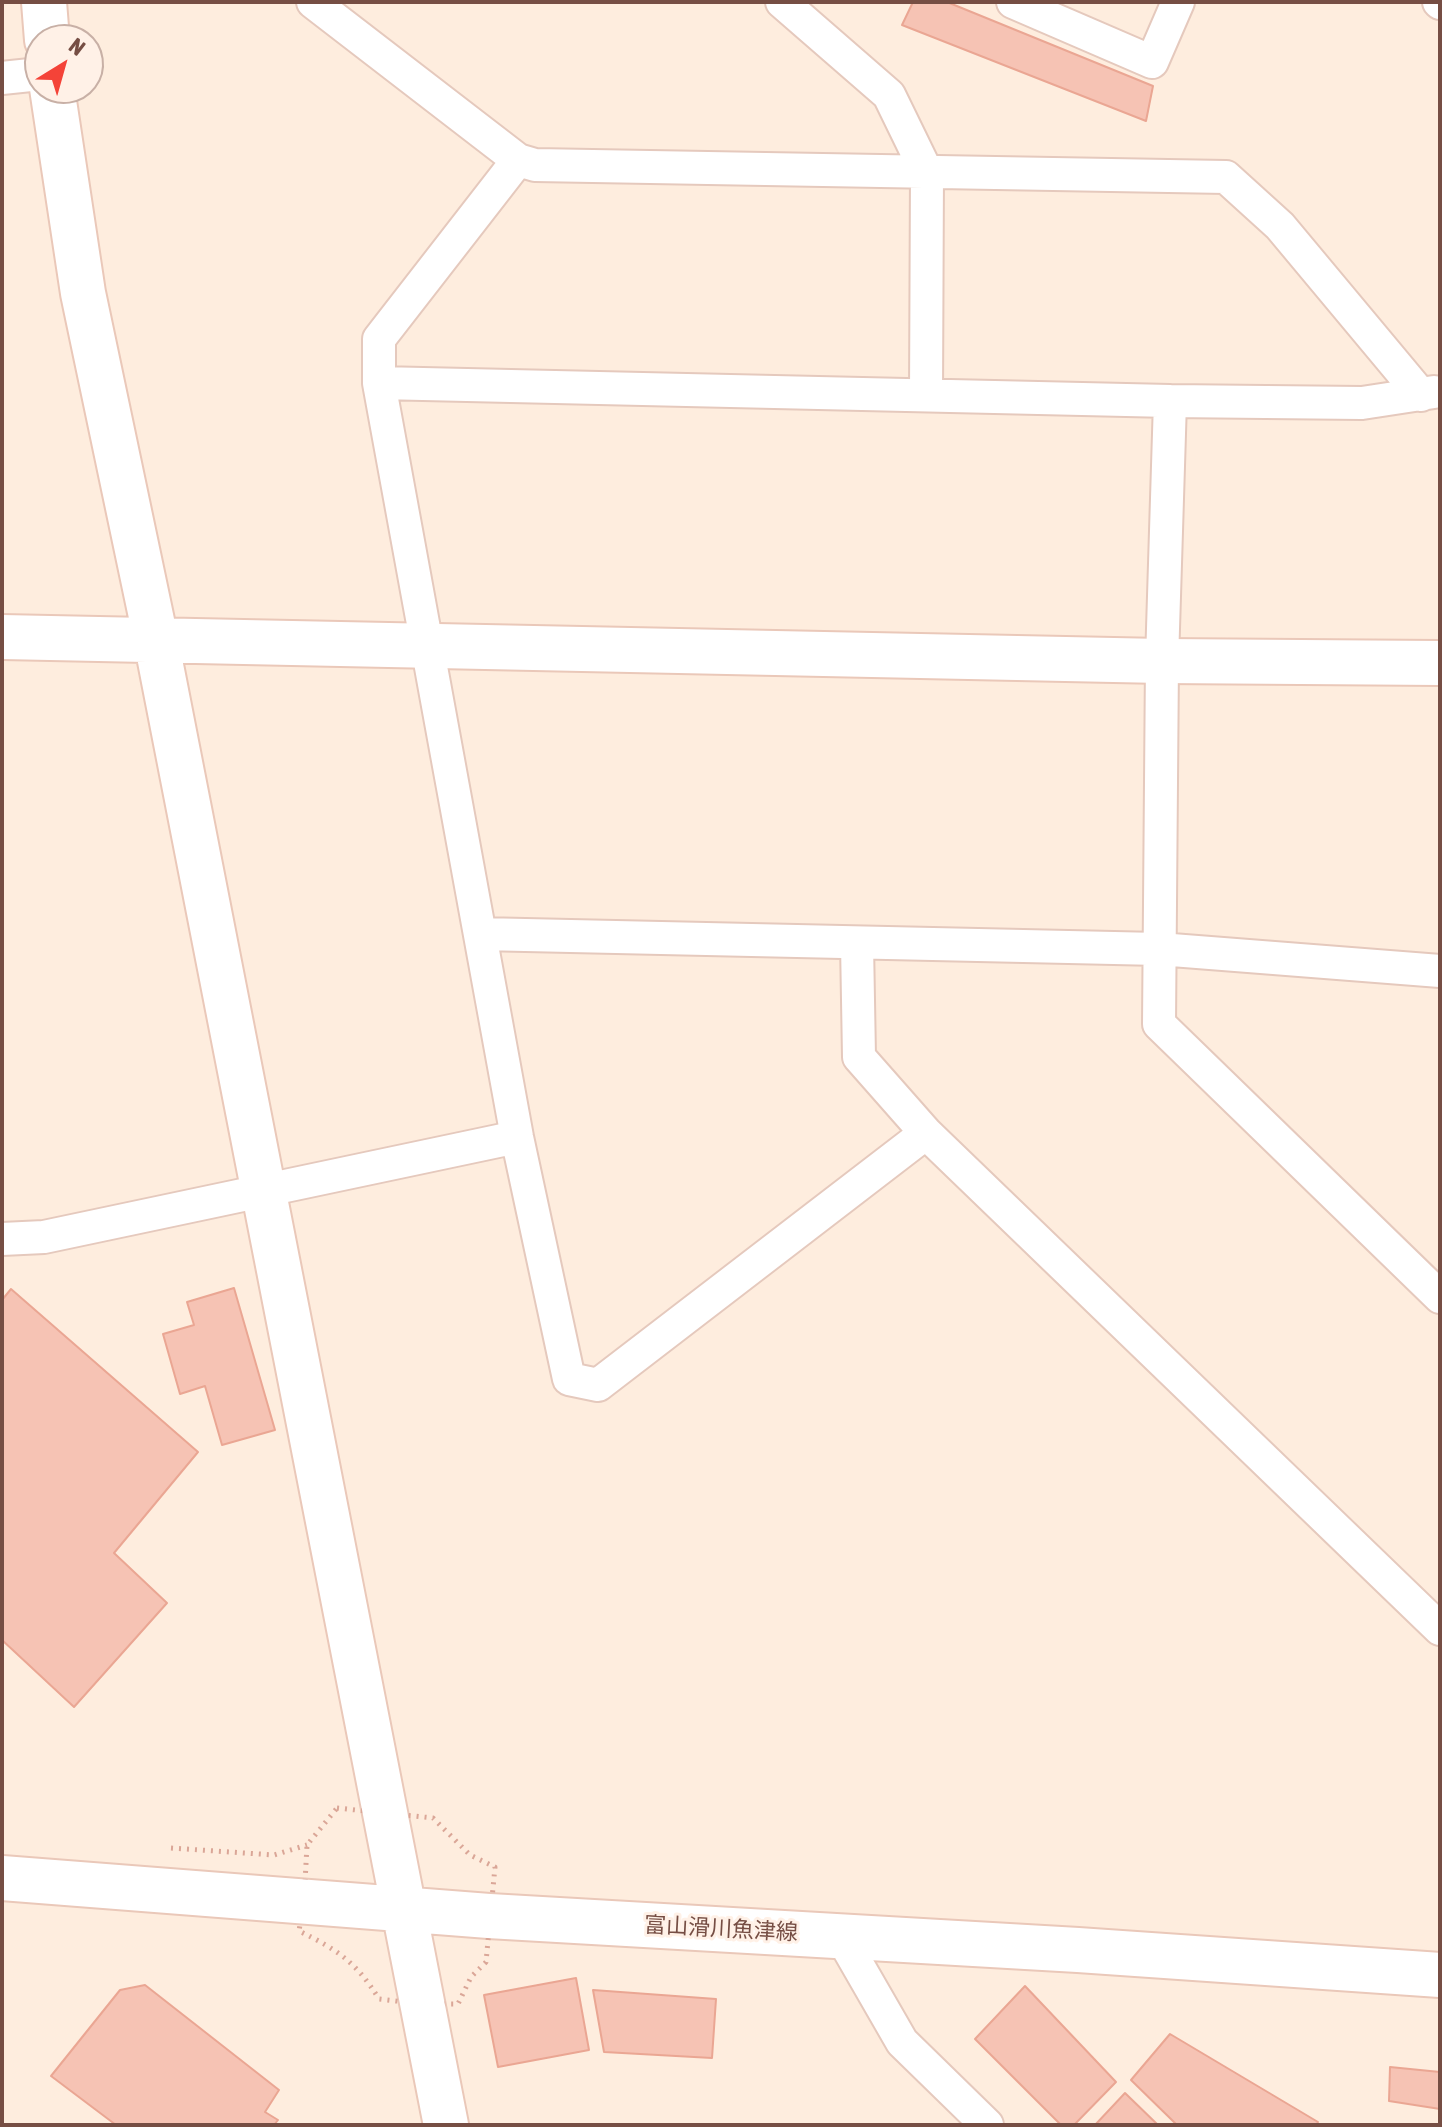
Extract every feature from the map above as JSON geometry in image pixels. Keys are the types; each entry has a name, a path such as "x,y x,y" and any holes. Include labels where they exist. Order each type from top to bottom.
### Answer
{"street":[{"path":"44,2 46,24"},
{"path":"313,2 518,160 535,165 1226,177 1280,226 1430,393"},
{"path":"782,2 889,95 927,173 926,395"},
{"path":"1013,2 1152,62 1178,2"},
{"path":"2,78 24,76"},
{"path":"54,104 83,293 156,640 446,2125"},
{"path":"518,160 379,339 379,383 517,1137 569,1379 598,1385 926,1133"},
{"path":"379,383 1362,403 1430,393"},
{"path":"1170,401 1162,661 1159,1024 1440,1297"},
{"path":"2,637 1162,661 1440,663"},
{"path":"480,934 1159,949 1440,971"},
{"path":"857,943 859,1057 926,1133 1440,1629"},
{"path":"2,1239 44,1237 517,1137"},
{"name":"富山滑川魚津線","path":"2,1878 405,1910 1440,1975"},
{"path":"841,1936 902,2042 987,2125"}],"path":[{"path":"164,1848 274,1855 307,1845"}],"building":[{"path":"913,2 947,2 1153,86 1146,121 902,25"},
{"path":"234,1288 275,1430 222,1445 205,1386 180,1394 163,1334 194,1325 187,1302"},
{"path":"11,1289 198,1452 114,1553 167,1603 74,1707 2,1640 2,1300"},
{"path":"576,1978 589,2050 498,2067 484,1995"},
{"path":"145,1985 279,2090 265,2112 278,2120 274,2125 116,2125 51,2076 120,1990"},
{"path":"1025,1986 1116,2082 1074,2125 1061,2125 975,2039"},
{"path":"593,1990 716,1999 712,2058 604,2052"},
{"path":"1170,2034 1318,2122 1316,2125 1177,2125 1131,2080"},
{"path":"1390,2067 1440,2072 1440,2109 1389,2101"},
{"path":"1125,2093 1158,2125 1095,2125"}]}
